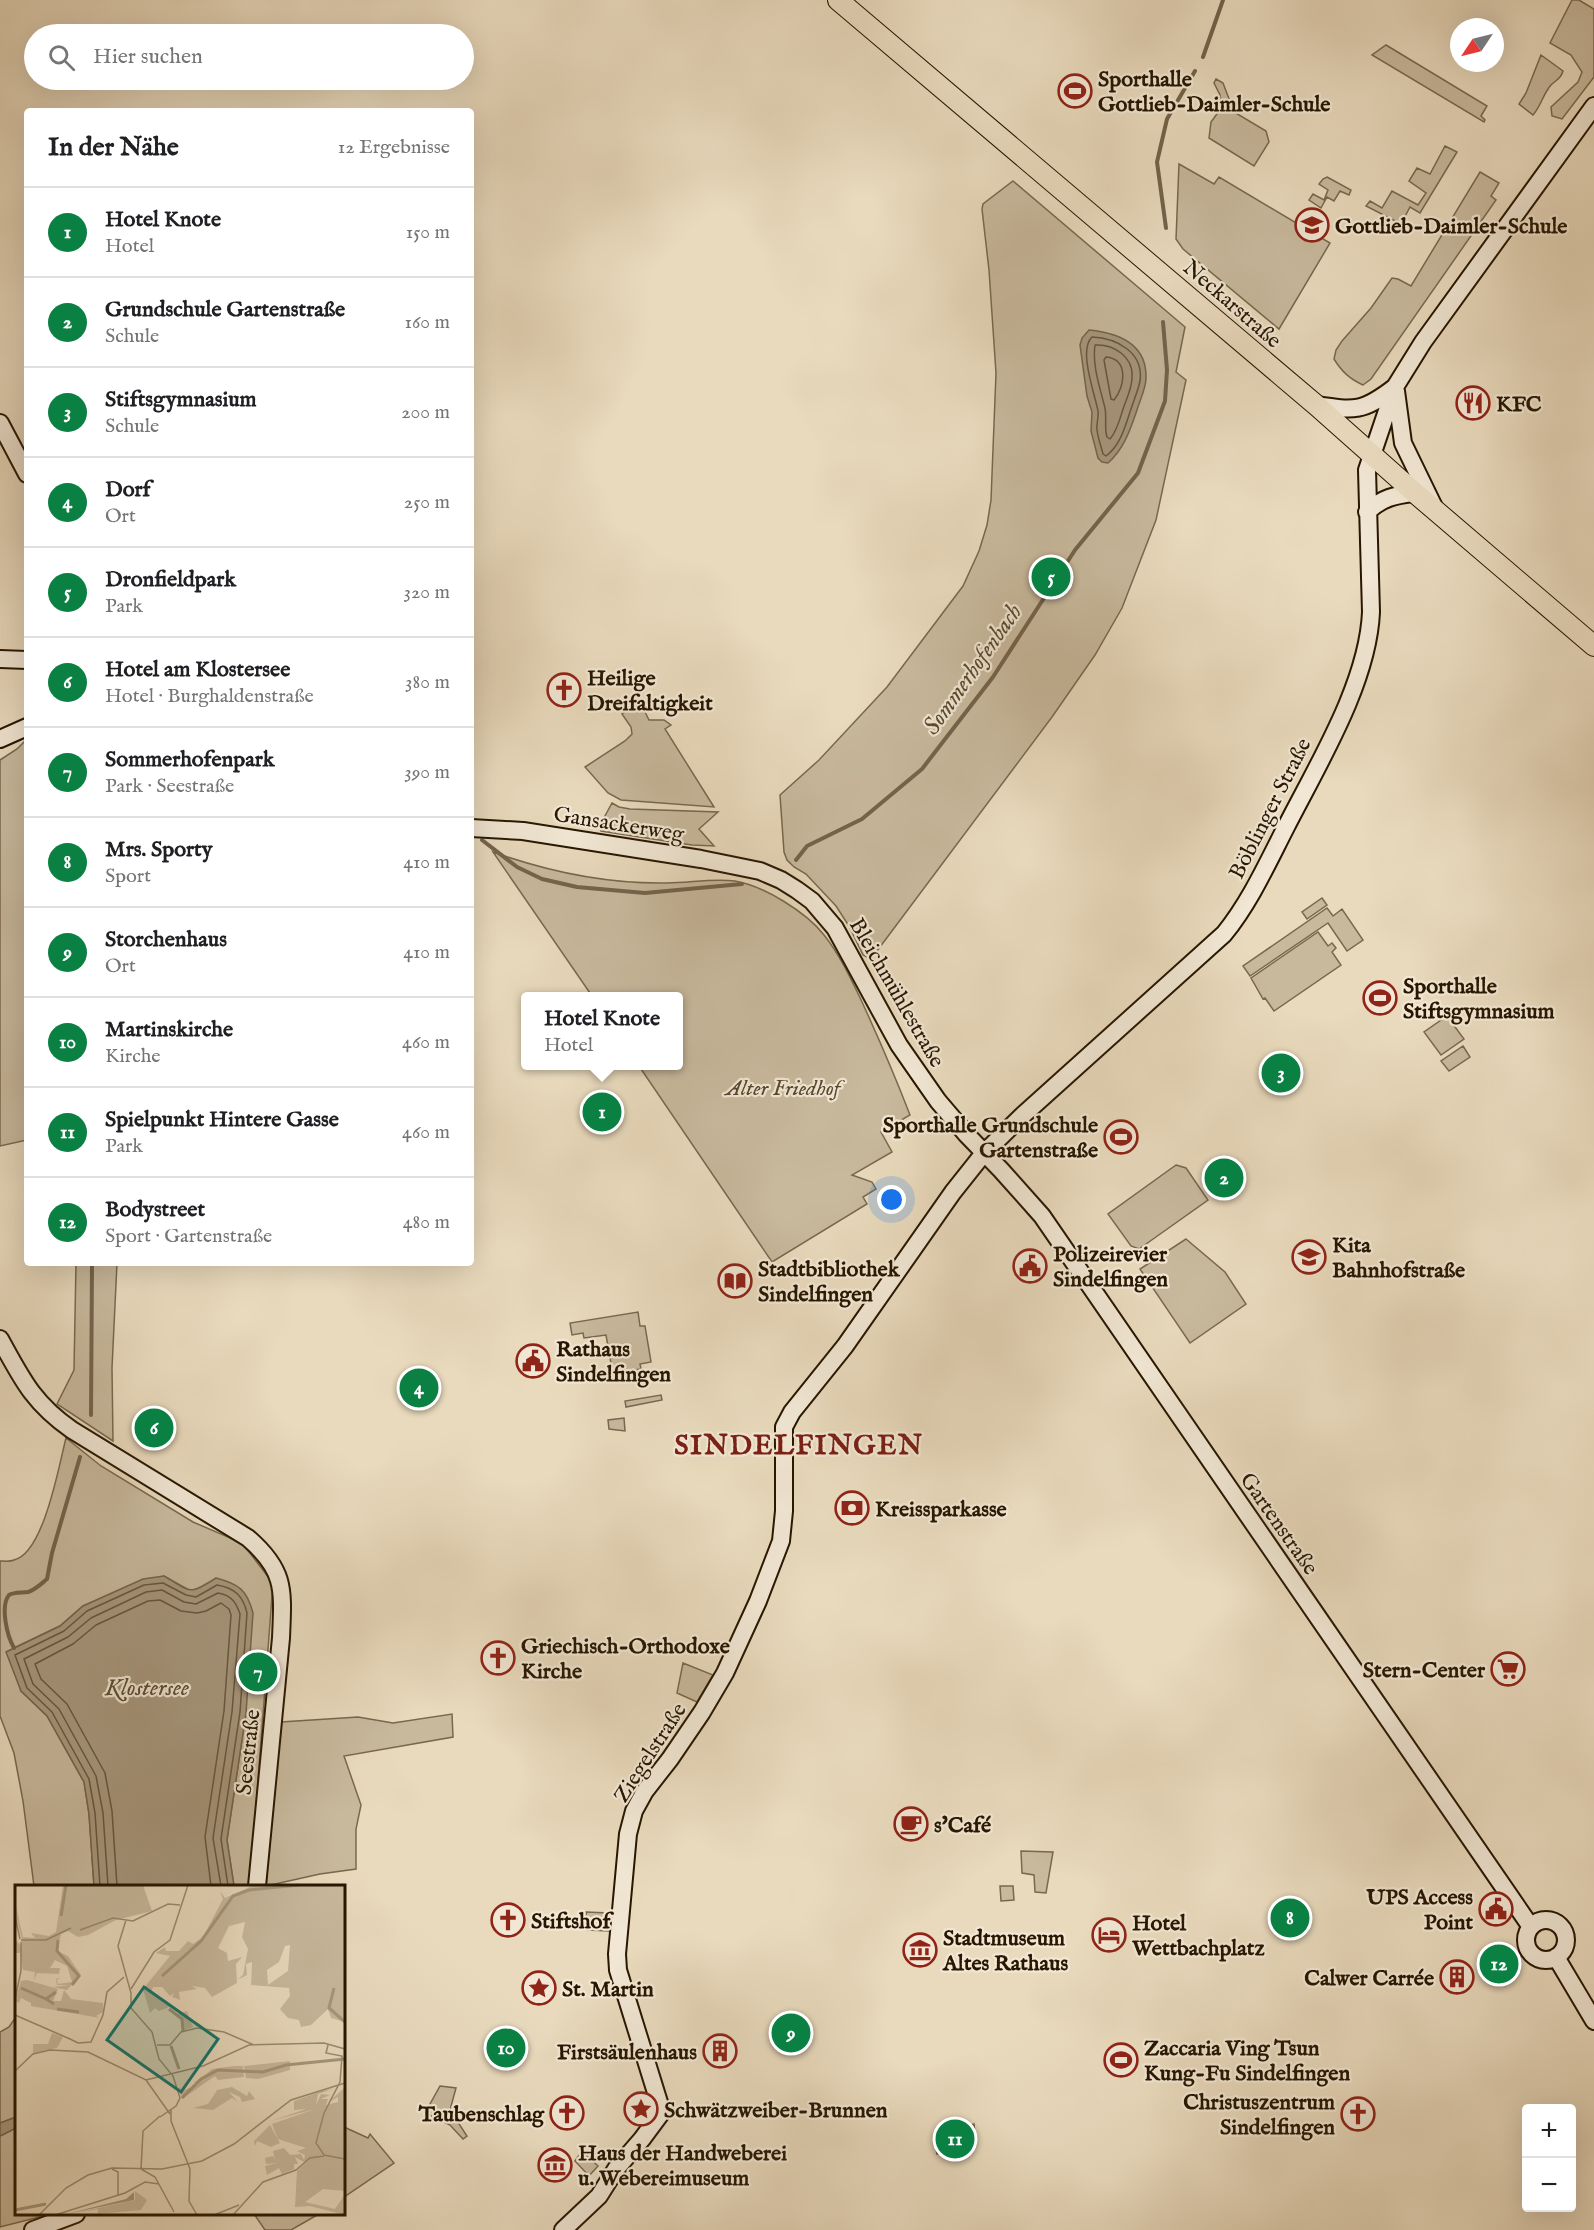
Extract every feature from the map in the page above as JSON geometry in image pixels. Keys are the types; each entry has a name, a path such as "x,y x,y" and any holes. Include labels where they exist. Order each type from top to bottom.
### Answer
{"main road":[{"name":"Neckarstraße","path":"838,0 1316,405 1594,646"},
{"name":"Böblinger Straße","path":"784,1426 792,1412 845,1346 952,1192 984,1153 1023,1114 1224,934 1241,912 1317,766 1359,676 1370,629 1371,612 1366,477 1371,454 1395,387 1442,314 1594,106"},
{"path":"1316,405 1359,409 1380,399 1395,387"},
{"path":"1395,387 1403,443 1437,512"},
{"path":"0,423 24,468"},
{"path":"1367,512 1389,496 1415,493"},
{"path":"0,659 24,660"},
{"path":"0,739 24,728"},
{"name":"Gansackerweg","path":"474,828 523,831 701,859 760,871"},
{"name":"Bleichmühlestraße","path":"760,871 797,890 812,901 828,918 843,940 882,1016 913,1067 944,1108 984,1153"},
{"name":"Gartenstraße","path":"984,1153 1042,1216 1531,1927"},
{"name":"Seestraße","path":"0,1339 34,1398 63,1424 234,1528 265,1554 279,1577 283,1601 257,1885"},
{"name":"Ziegelstraße","path":"562,2230 599,2196 616,2169 662,2112 618,1970 617,1954 628,1834 634,1811 645,1791 670,1759 725,1673 782,1541 784,1426"},
{"path":"1547,1920 1563,1929 1566,1942 1561,1953 1556,1957 1543,1960 1531,1953 1526,1941 1531,1927 1547,1920"},
{"path":"1556,1957 1594,2021"},
{"path":"33,2230 73,2215"}],"green space":[{"path":"1572,0 1579,0 1594,9 1594,77 1562,119 1552,116 1551,107 1578,82 1582,72 1571,55 1550,43"},
{"path":"1386,45 1487,106 1481,116 1484,122 1372,55"},
{"path":"1541,55 1563,71 1560,78 1548,89 1533,115 1519,104 1526,93"},
{"path":"1216,79 1223,83 1234,112 1266,131 1269,142 1254,166 1209,138 1211,122 1222,107 1220,95 1214,83"},
{"path":"1445,146 1457,152 1420,213 1410,207 1401,224 1366,206 1370,201 1382,208 1392,191 1418,205 1426,193 1409,181 1417,168 1430,174"},
{"path":"1179,164 1214,184 1219,177 1330,243 1279,329 1183,249 1176,239"},
{"path":"1480,172 1499,183 1491,196 1496,200 1371,379 1363,385 1354,380 1334,359 1336,350 1371,308 1392,278 1411,286"},
{"path":"1327,177 1351,190 1349,195 1340,191 1334,201 1327,197 1321,208 1309,200 1313,194 1324,200 1328,190 1319,184"},
{"path":"1013,181 1185,327 1176,372 1186,380 1156,520 1122,608 1095,655 1052,717 871,959 863,955 836,906 806,874 787,860 784,852 780,795 819,760 887,687 963,586 979,551 987,525 991,500 996,373 982,209 983,204"},
{"path":"635,704 645,712 649,720 664,720 671,725 665,729 714,807 621,800 608,793 585,767 632,734 631,727 622,714"},
{"path":"24,742 24,1141 0,1146 0,760"},
{"path":"612,803 630,809 718,812 699,829 714,846 692,845 601,831 599,827"},
{"name":"Alter Friedhof","path":"493,852 557,871 600,879 645,883 735,881 759,888 796,909 824,935 849,976 881,1044 910,1115 881,1132 892,1152 852,1175 872,1182 876,1189 863,1197 867,1204 772,1262 642,1070 683,1070 683,992 589,992"},
{"path":"1322,898 1327,905 1307,919 1302,912"},
{"path":"1327,908 1333,916 1342,909 1363,940 1347,951 1328,923 1250,976 1243,966"},
{"path":"1318,932 1328,946 1332,943 1336,948 1332,952 1341,965 1274,1011 1265,998 1263,999 1251,978"},
{"path":"1447,1016 1464,1039 1441,1055 1424,1032"},
{"path":"1463,1046 1470,1057 1449,1071 1441,1061"},
{"path":"1176,1165 1186,1168 1208,1200 1139,1249 1131,1246 1108,1214"},
{"path":"1186,1239 1225,1272 1246,1304 1190,1343 1140,1269"},
{"path":"76,1266 117,1266 112,1368 113,1441 57,1404 74,1370"},
{"path":"638,1312 640,1326 645,1326 651,1362 640,1364 641,1369 629,1371 629,1376 611,1379 609,1370 612,1369 606,1335 584,1338 583,1333 572,1335 570,1323"},
{"path":"661,1395 662,1400 626,1407 625,1401"},
{"path":"624,1418 625,1431 609,1429 608,1420"},
{"path":"66,1438 101,1466 193,1522 242,1543 273,1583 250,1885 234,1885 227,1840 246,1713 196,1591 189,1590 164,1576 83,1606 60,1626 14,1648 21,1691 47,1716 84,1782 89,1814 94,1885 34,1885 14,1753 0,1716 0,1561 14,1560 25,1554 34,1542 54,1487"},
{"path":"683,1663 713,1675 697,1702 677,1693"},
{"path":"452,1714 453,1737 344,1756 361,1805 356,1829 356,1869 266,1885 281,1722 358,1717 393,1723"},
{"path":"1021,1851 1053,1852 1046,1893 1035,1892 1034,1875 1022,1873"},
{"path":"1000,1886 1013,1886 1014,1900 1001,1901"},
{"path":"586,1912 609,1913 609,1931 587,1930"},
{"path":"15,2018 15,2117 0,2123 0,2032 9,2027"},
{"path":"440,2086 456,2088 450,2110 467,2136 463,2139 450,2125 428,2114 430,2104"},
{"path":"974,2124 973,2140 970,2144 959,2150 937,2154 934,2136"},
{"path":"345,2127 368,2138 370,2134 394,2163 345,2196"},
{"path":"15,2128 15,2215 47,2215 0,2227 0,2136"},
{"path":"582,2151 598,2166 589,2176 575,2161"},
{"path":"255,2215 317,2215 291,2230 265,2230"}],"water":[{"path":"1089,330 1111,334 1129,342 1142,357 1145,366 1145,386 1132,425 1114,458 1108,463 1098,458 1091,431 1092,412 1087,396 1080,345 1082,338"},
{"name":"Klostersee","path":"164,1576 190,1590 200,1588 216,1578 241,1589 253,1613 246,1713 227,1840 234,1885 94,1885 89,1814 84,1782 47,1716 21,1691 6,1652 60,1626 83,1606 143,1579"},
{"path":"15,2117 15,2128 0,2136 0,2123"}],"waterway":[{"name":"Sommerhofenbach","path":"1203,57 1223,0"},
{"name":"Sommerhofenbach","path":"1166,228 1157,162 1167,119 1195,71"},
{"name":"Sommerhofenbach","path":"796,860 807,846 862,819 922,769 993,677 1075,550 1138,473 1165,401 1167,370 1163,322"},
{"name":"Sommerhofenbach","path":"482,840 517,867 542,879 577,887 645,893 742,884"},
{"name":"Sommerhofenbach","path":"91,1415 92,1266"},
{"name":"Sommerhofenbach","path":"14,1648 6,1621 6,1600 11,1594 33,1590 47,1579 52,1553 80,1457"}],"place":[{"name":"Sporthalle Gottlieb-Daimler-Schule","path":"1075,91"},
{"name":"Gottlieb-Daimler-Schule","path":"1312,225"},
{"name":"KFC","path":"1473,403"},
{"name":"Dronfieldpark","path":"1051,577"},
{"name":"Heilige Dreifaltigkeit","path":"564,690"},
{"name":"Sporthalle Stiftsgymnasium","path":"1380,998"},
{"name":"Stiftsgymnasium","path":"1281,1073"},
{"name":"Hotel Knote","path":"602,1112"},
{"name":"Sporthalle Grundschule Gartenstraße","path":"1121,1137"},
{"name":"Grundschule Gartenstraße","path":"1224,1178"},
{"name":"Kita Bahnhofstraße","path":"1309,1257"},
{"name":"Polizeirevier Sindelfingen","path":"1030,1266"},
{"name":"Stadtbibliothek Sindelfingen","path":"735,1281"},
{"name":"Rathaus Sindelfingen","path":"533,1361"},
{"name":"Dorf","path":"419,1388"},
{"name":"Hotel am Klostersee","path":"154,1428"},
{"name":"Kreissparkasse","path":"852,1508"},
{"name":"Griechisch-Orthodoxe Kirche","path":"498,1658"},
{"name":"Stern-Center","path":"1508,1669"},
{"name":"Sommerhofenpark","path":"258,1672"},
{"name":"s'Café","path":"911,1824"},
{"name":"UPS Access Point","path":"1496,1909"},
{"name":"Mrs. Sporty","path":"1290,1918"},
{"name":"Stiftshof","path":"508,1920"},
{"name":"Hotel Wettbachplatz","path":"1109,1935"},
{"name":"Stadtmuseum Altes Rathaus","path":"920,1950"},
{"name":"Bodystreet","path":"1499,1964"},
{"name":"Calwer Carrée","path":"1457,1977"},
{"name":"St. Martin","path":"539,1988"},
{"name":"Storchenhaus","path":"791,2033"},
{"name":"Martinskirche","path":"506,2048"},
{"name":"Firstsäulenhaus","path":"720,2051"},
{"name":"Zaccaria Ving Tsun Kung-Fu Sindelfingen","path":"1121,2060"},
{"name":"Schwätzweiber-Brunnen","path":"641,2109"},
{"name":"Taubenschlag","path":"567,2113"},
{"name":"Christuszentrum Sindelfingen","path":"1358,2114"},
{"name":"Spielpunkt Hintere Gasse","path":"955,2139"},
{"name":"Haus der Handweberei u. Webereimuseum","path":"555,2165"}],"district":[{"name":"SINDELFINGEN","path":"799,1444"}]}
